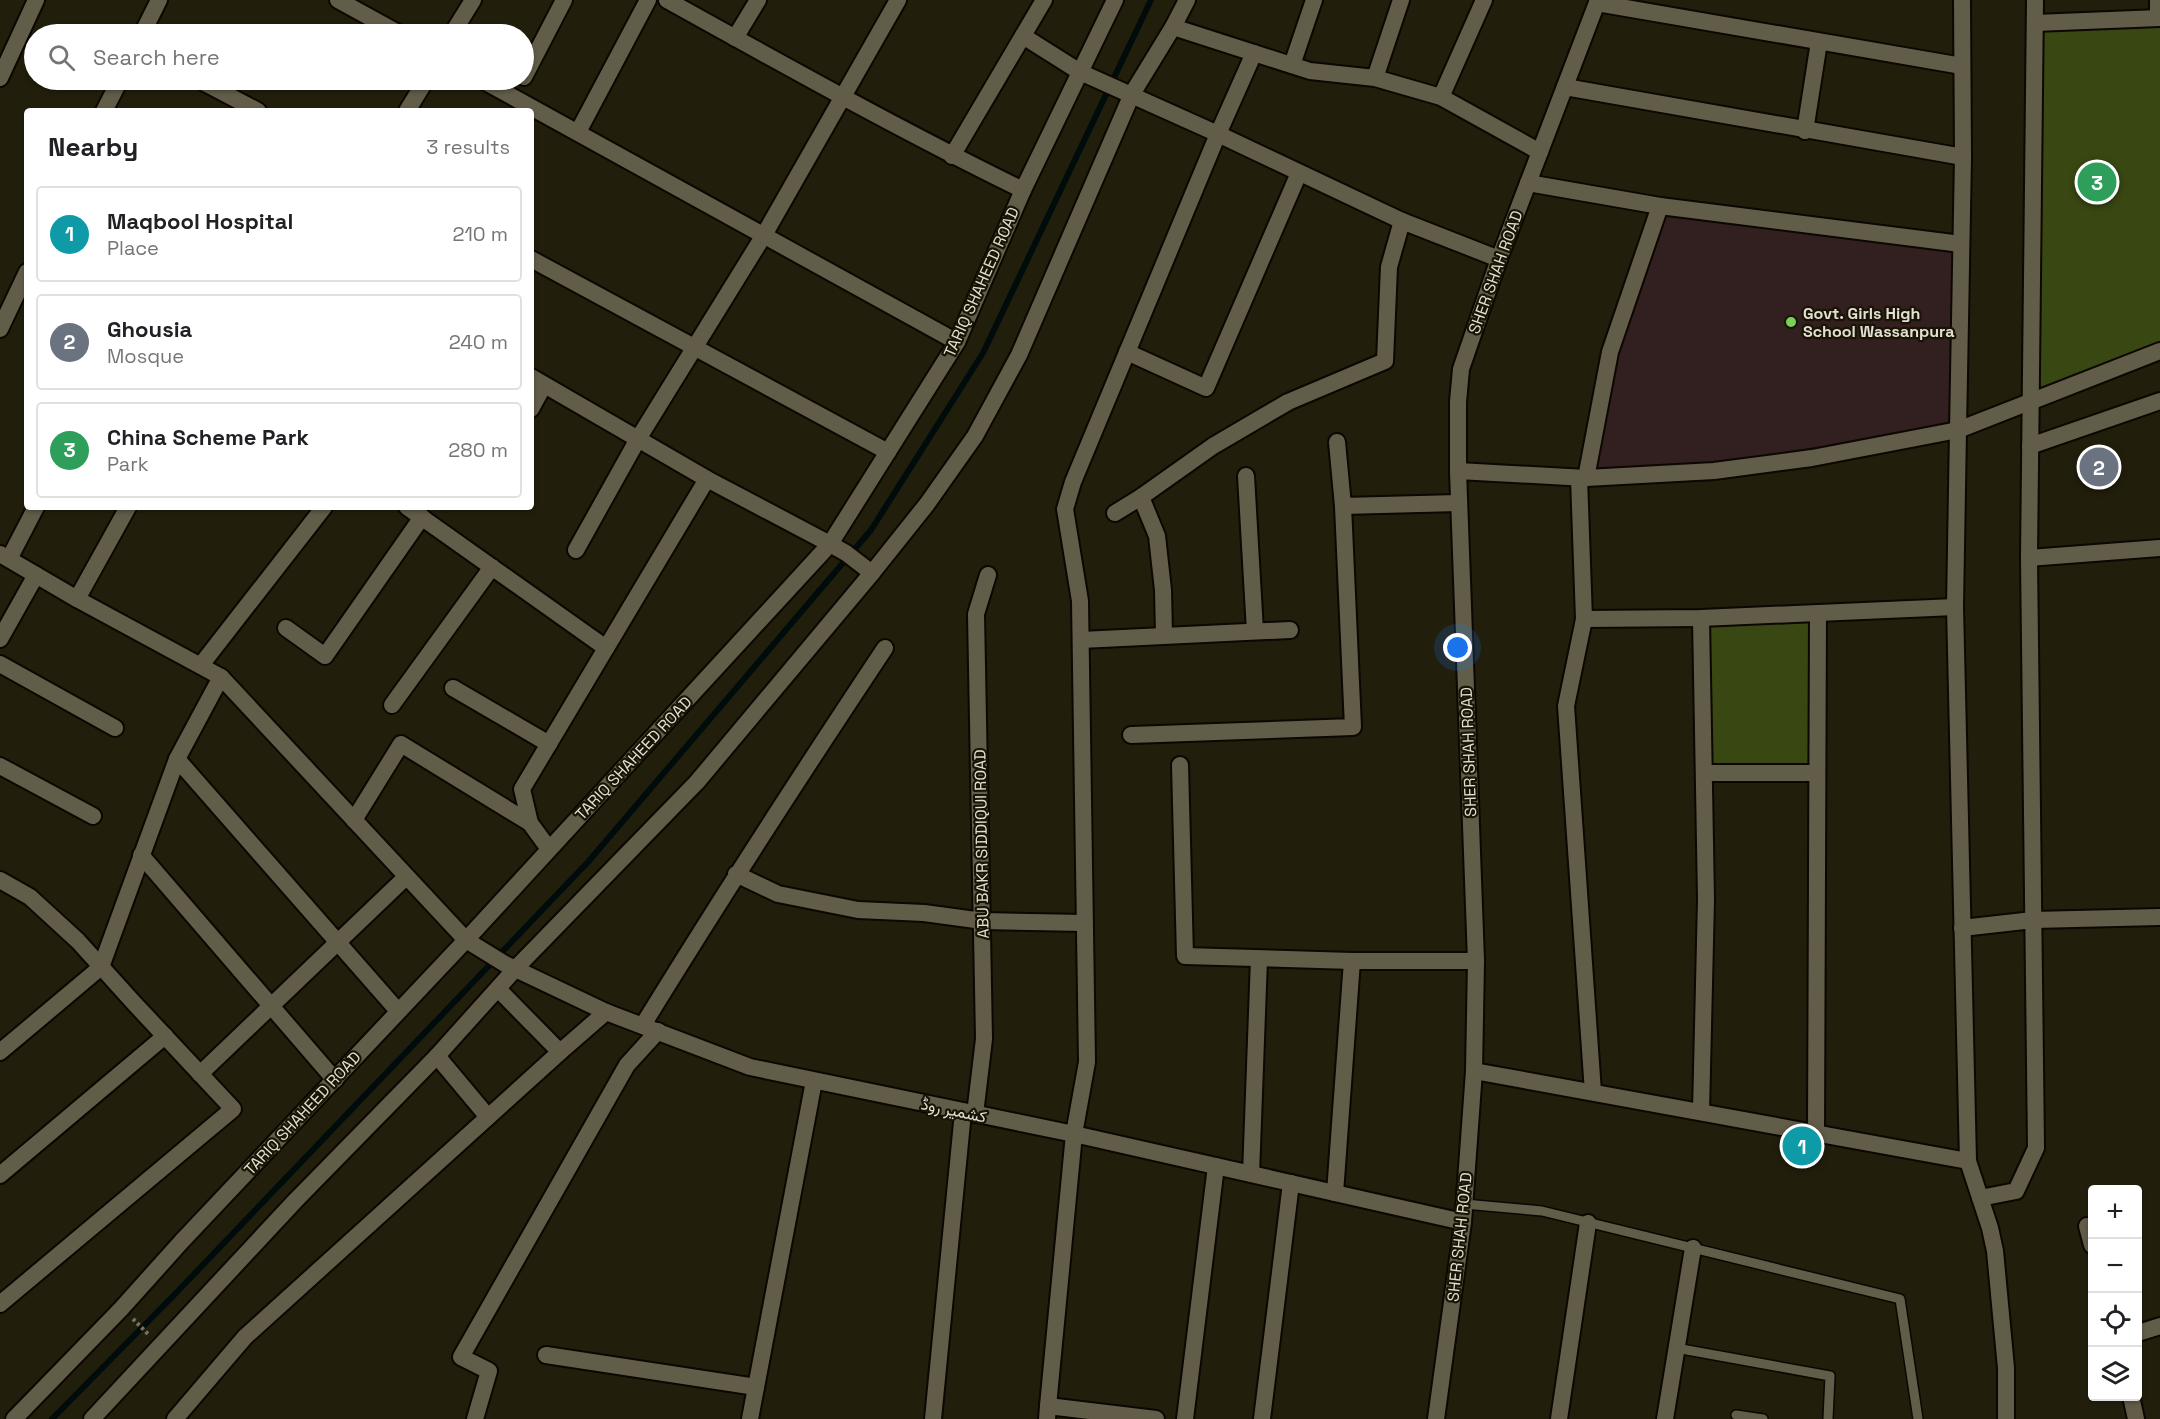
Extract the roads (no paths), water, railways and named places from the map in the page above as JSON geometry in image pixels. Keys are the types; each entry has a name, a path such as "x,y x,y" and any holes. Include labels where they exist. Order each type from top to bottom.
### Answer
{"street":[{"path":"25,24 36,0"},
{"path":"147,24 159,0"},
{"path":"338,0 382,24"},
{"path":"458,24 473,0"},
{"path":"534,57 564,0"},
{"path":"578,132 648,0"},
{"path":"667,0 842,98 952,156 1023,190"},
{"path":"735,38 758,0"},
{"path":"576,550 638,440 764,235 897,0"},
{"path":"952,156 1044,0"},
{"name":"TARIQ SHAHEED ROAD","path":"14,1419 121,1309 182,1241 466,940 830,544 901,435 957,342 1023,190 1084,74 1115,0"},
{"path":"92,1419 287,1210 437,1056 498,989 510,966 697,782 867,570 927,504 975,435 1019,355 1129,93 1173,27 1186,0"},
{"path":"1292,65 1314,0"},
{"path":"1375,78 1401,0"},
{"path":"1441,97 1484,0"},
{"path":"1962,0 1963,157 1955,607 1968,1161 1995,1251 2006,1368 2006,1419"},
{"path":"1980,1198 2016,1191 2036,1148 2029,558 2035,0"},
{"path":"2035,23 2159,18 2158,0"},
{"path":"1598,1 1962,66"},
{"name":"SHER SHAH ROAD","path":"1436,1419 1464,1204 1474,1071 1476,961 1458,503 1458,402 1461,369 1499,259 1598,1"},
{"path":"0,78 24,26"},
{"path":"1173,27 1310,71 1375,78 1441,97 1540,152"},
{"path":"1023,36 1084,74 1402,221 1499,259"},
{"path":"1805,130 1819,42"},
{"path":"1156,1419 1047,1412 1074,1134 1087,1062 1080,601 1065,509 1072,482 1254,53"},
{"path":"1565,87 1963,157"},
{"path":"106,108 115,90"},
{"path":"219,90 252,108"},
{"path":"409,108 420,90"},
{"path":"500,90 533,108"},
{"path":"513,97 517,90"},
{"path":"534,108 957,342"},
{"path":"1127,352 1206,388 1299,172"},
{"path":"1528,183 1660,206 1960,244"},
{"path":"1593,1092 1566,706 1584,620 1583,478 1610,352 1660,206"},
{"path":"1115,513 1142,497 1213,446 1288,402 1385,361 1389,267 1402,221"},
{"path":"534,261 888,452"},
{"path":"0,329 24,278"},
{"path":"1458,471 1583,478 1725,469 1812,458 1958,430 2160,351"},
{"path":"537,381 707,479 846,553 867,570"},
{"path":"2030,446 2160,401"},
{"path":"1131,735 1353,728 1343,506 1337,442"},
{"path":"1246,476 1255,631"},
{"path":"530,823 522,789 707,479"},
{"path":"1142,497 1157,536 1163,590 1164,636"},
{"path":"1343,506 1458,503"},
{"path":"5,556 34,510"},
{"path":"77,599 126,510"},
{"path":"201,666 322,510"},
{"path":"411,510 606,648"},
{"path":"286,628 325,656 422,518"},
{"path":"2029,558 2160,548"},
{"name":"کشمیر روڈ","path":"5,556 77,599 221,677 466,940 510,966 606,1012 750,1067 1074,1134 1462,1222"},
{"path":"392,705 492,567"},
{"path":"0,639 36,575"},
{"name":"ABU BAKR SIDDIQUI ROAD","path":"933,1419 969,1113 984,1039 976,614 988,575"},
{"path":"1584,620 1701,618 1955,607"},
{"path":"1816,1133 1818,613"},
{"path":"1701,618 1706,899 1701,1112"},
{"path":"1081,640 1290,630"},
{"path":"475,1419 489,1371 461,1357 736,874 885,648"},
{"path":"0,664 115,728"},
{"path":"0,1052 101,967 177,759 221,677"},
{"path":"453,688 549,744"},
{"path":"354,820 401,744 530,823 549,849"},
{"path":"177,759 398,1011"},
{"path":"1180,765 1185,956 1352,962 1476,961"},
{"path":"0,766 93,816"},
{"path":"1704,773 1817,773"},
{"path":"141,855 335,1080"},
{"path":"736,874 778,894 858,910 924,913 983,921 1085,924"},
{"path":"200,1074 406,877"},
{"path":"0,880 30,897 78,941 233,1109 0,1304"},
{"path":"1962,928 2033,920 2160,917"},
{"path":"1251,1174 1259,958"},
{"path":"1335,1194 1352,962"},
{"path":"498,989 560,1052"},
{"path":"175,1419 245,1336 606,1012"},
{"path":"0,1175 165,1036"},
{"path":"437,1056 488,1117"},
{"path":"1474,1071 1968,1161"},
{"path":"750,1419 814,1081"},
{"path":"1185,1419 1216,1166"},
{"path":"1262,1419 1291,1183"},
{"path":"1559,1419 1588,1223"},
{"path":"2087,1226 2090,1239"},
{"path":"1665,1419 1693,1248"},
{"path":"2142,1333 2160,1326"},
{"path":"546,1354 756,1387"},
{"path":"2132,1401 2136,1419"}],"lane":[{"path":"1464,1204 1542,1211 1900,1299 1917,1419"},
{"path":"1676,1348 1830,1376 1828,1419"},
{"path":"1736,1415 1763,1419"}],"waterway":[{"path":"52,1419 177,1292 588,862 871,530 983,353 1151,0"}],"place":[{"name":"China Scheme Park","path":"2097,182"},
{"name":"Govt. Girls High School Wassanpura","path":"1791,322"},
{"name":"Ghousia","path":"2099,467"},
{"name":"Maqbool Hospital","path":"1802,1146"}]}
